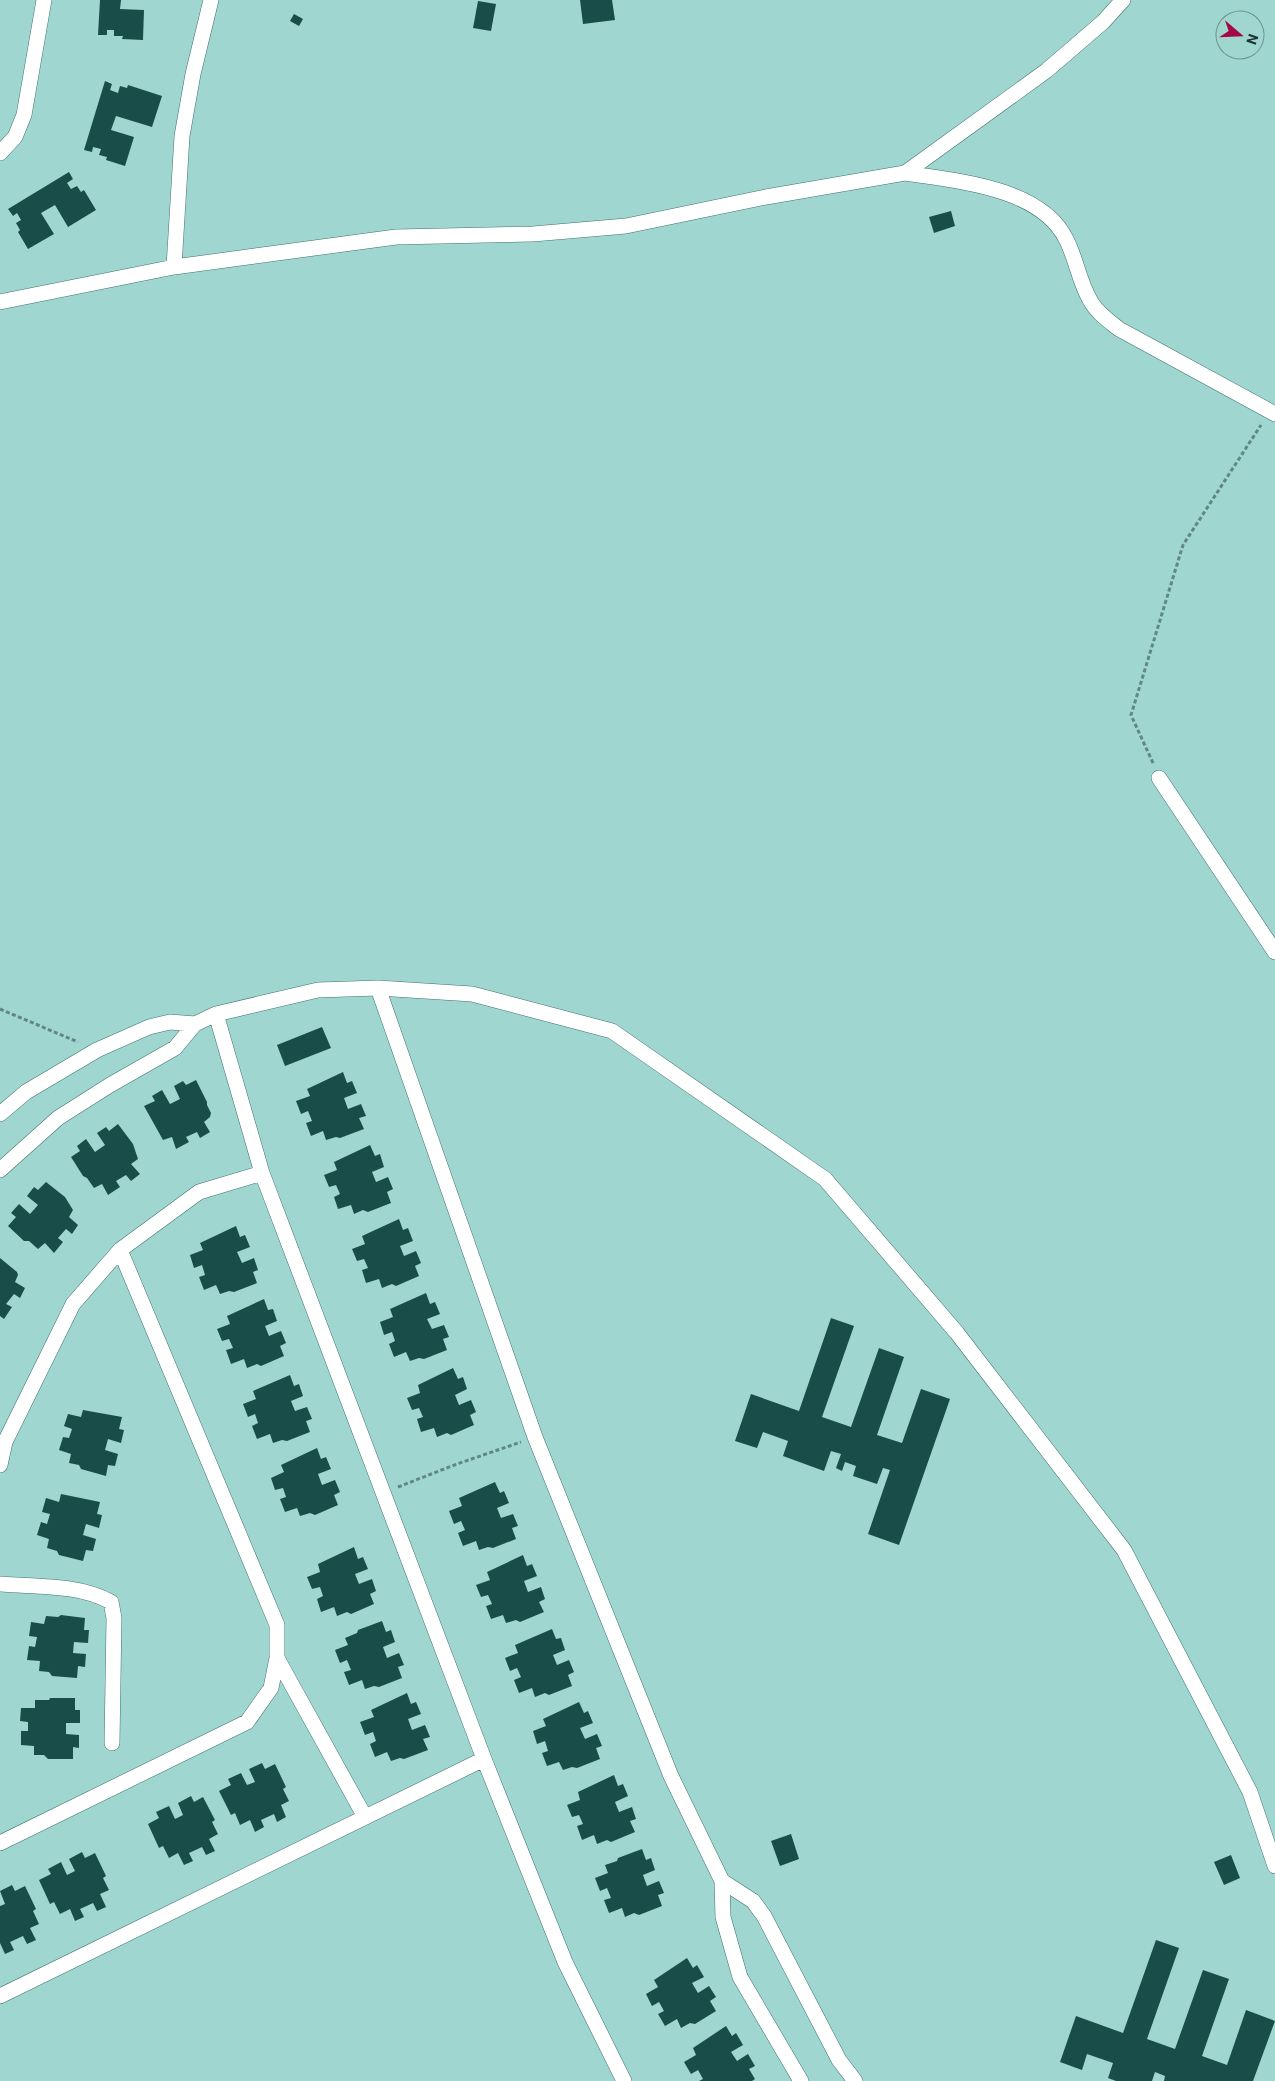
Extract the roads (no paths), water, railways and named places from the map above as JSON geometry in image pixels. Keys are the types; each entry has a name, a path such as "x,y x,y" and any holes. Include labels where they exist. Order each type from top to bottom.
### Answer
{"street":[{"path":"0,153 15,137 24,115 44,0"},
{"path":"174,267 182,136 211,0"},
{"path":"905,173 1046,71 1103,22 1123,0"},
{"path":"0,302 174,267 396,237 563,232 626,226 766,197 905,173 962,182 1013,195 1037,208 1054,222 1066,238 1090,301 1104,318 1120,329 1272,412"},
{"path":"1159,778 1275,952"},
{"path":"378,988 535,1437 671,1776 722,1881 723,1917 740,1977 801,2081"},
{"path":"0,1170 58,1118 110,1085 175,1048 195,1024 216,1014 318,990 378,988 472,994 612,1031 825,1179 958,1333 1124,1550 1250,1792 1275,1866"},
{"path":"216,1014 262,1173 484,1759 565,1962 624,2081"},
{"path":"0,1114 26,1092 97,1050 149,1027 170,1022 195,1024"},
{"path":"0,1465 5,1442 73,1304 120,1250 199,1192 262,1173"},
{"path":"0,1843 247,1722 271,1688 277,1658 277,1625 120,1250"},
{"path":"0,1584 80,1590 111,1602 114,1618 112,1743"},
{"path":"277,1658 365,1817"},
{"path":"0,1996 484,1759"},
{"path":"722,1881 753,1901 764,1916 839,2060 855,2081"}]}
